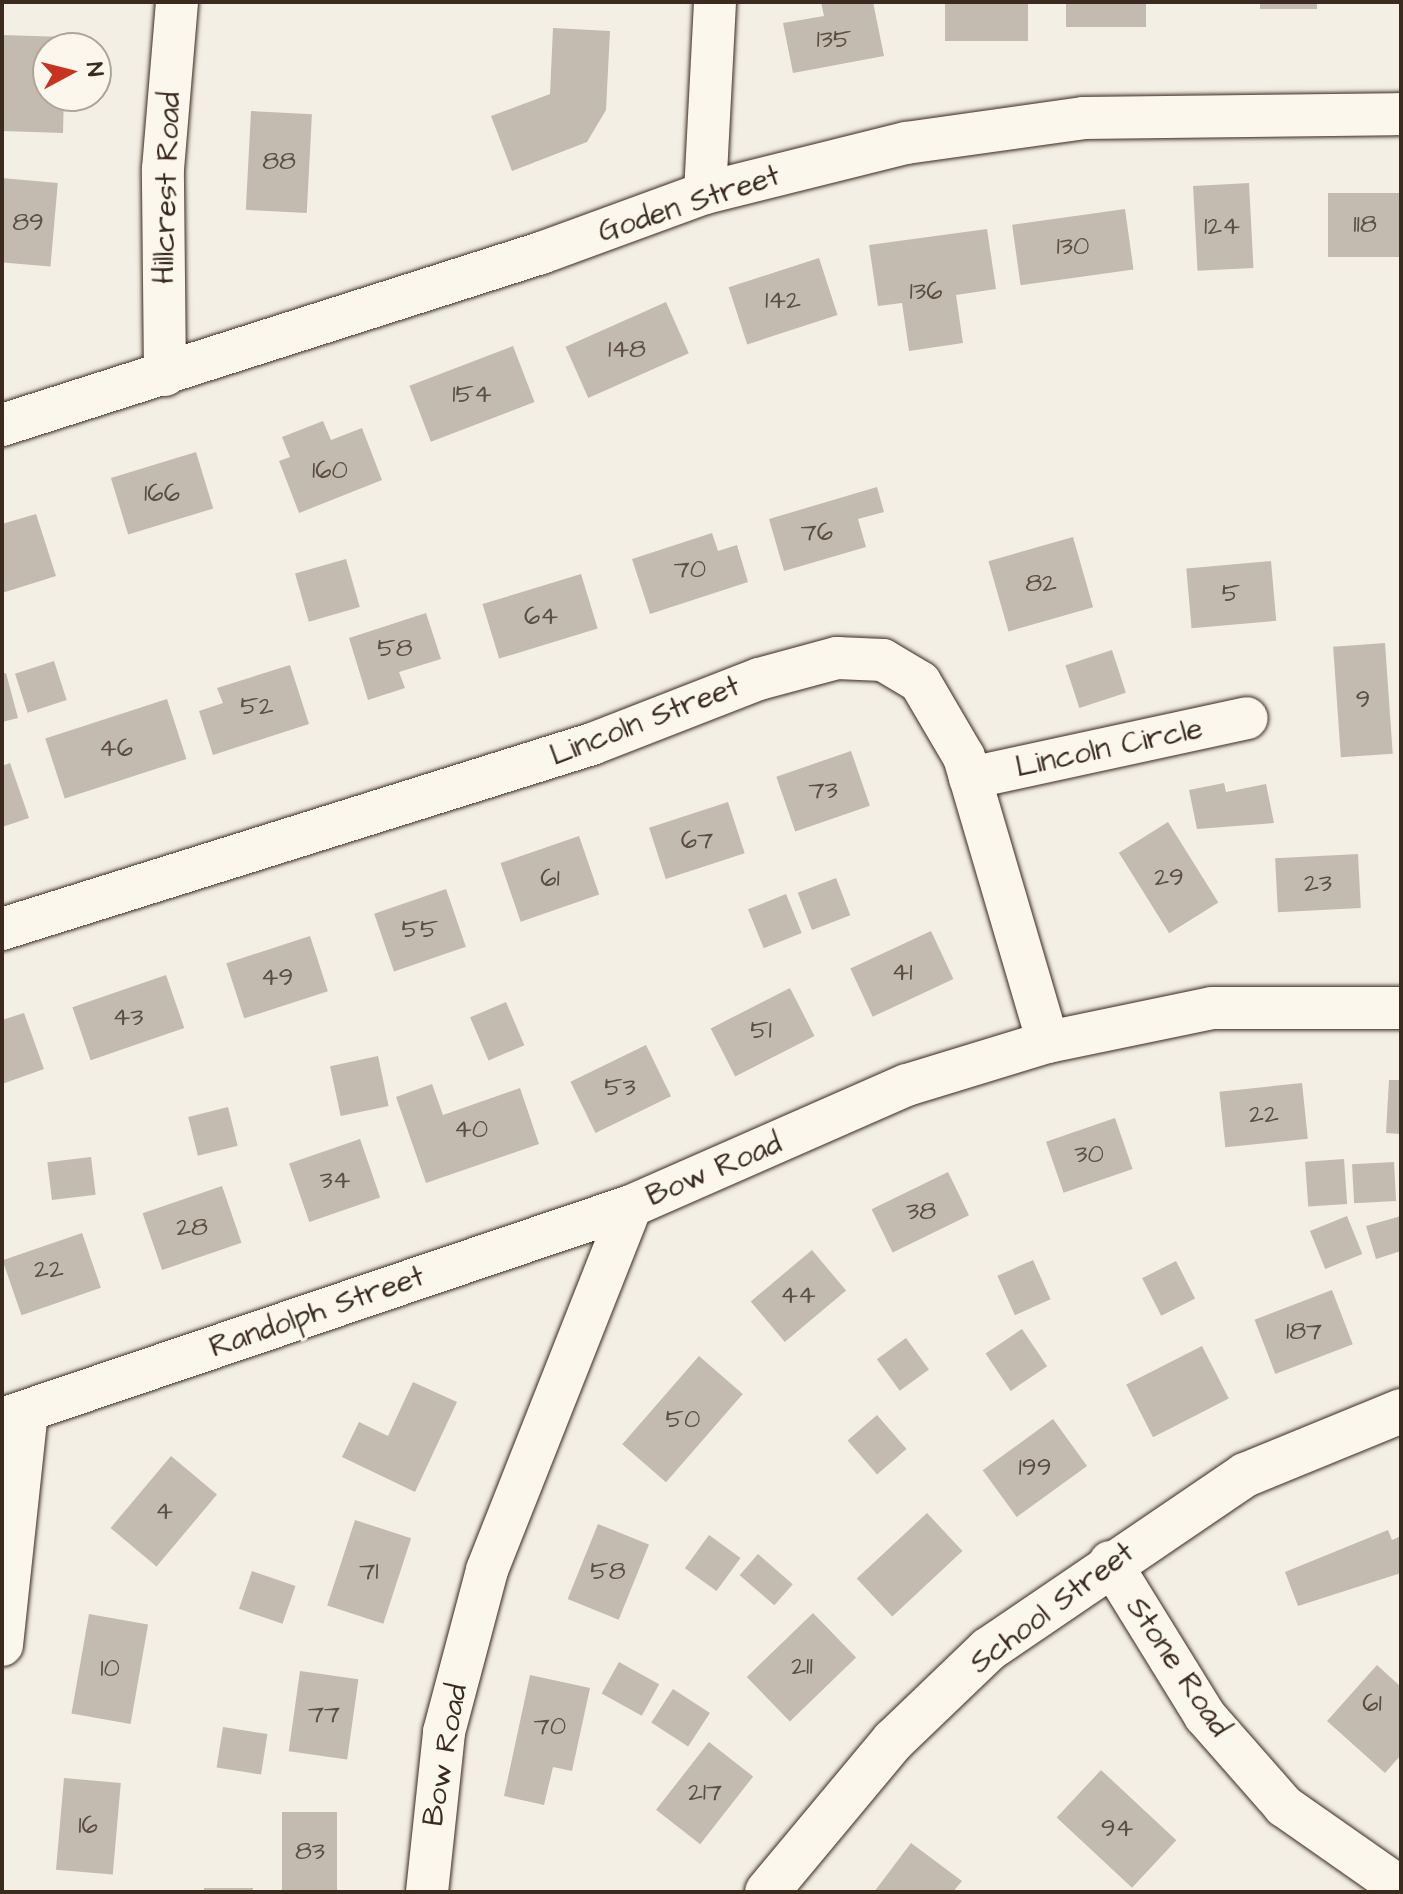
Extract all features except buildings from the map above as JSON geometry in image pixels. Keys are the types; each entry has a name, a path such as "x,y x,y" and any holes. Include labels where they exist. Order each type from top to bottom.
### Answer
{"street":[{"name":"Hillcrest Road","path":"165,375 163,169 177,2"},
{"path":"705,193 715,2"},
{"name":"Goden Street","path":"2,425 165,375 705,193 906,143 1083,118 1401,114"},
{"name":"Lincoln Street","path":"2,929 485,779 759,679 837,658 883,660 920,682 970,778 1048,1042"},
{"name":"Lincoln Circle","path":"970,778 1247,718"},
{"name":"Bow Road","path":"427,1892 444,1732 487,1570 631,1206 907,1085 1048,1042 1212,1008 1401,1008"},
{"name":"Randolph Street","path":"14,1415 631,1206"},
{"name":"School Street","path":"767,1892 925,1711 989,1649 1110,1562 1245,1475 1401,1411"},
{"path":"2,1645 14,1415"},
{"name":"Stone Road","path":"1110,1562 1205,1716 1284,1806 1401,1888"}]}
